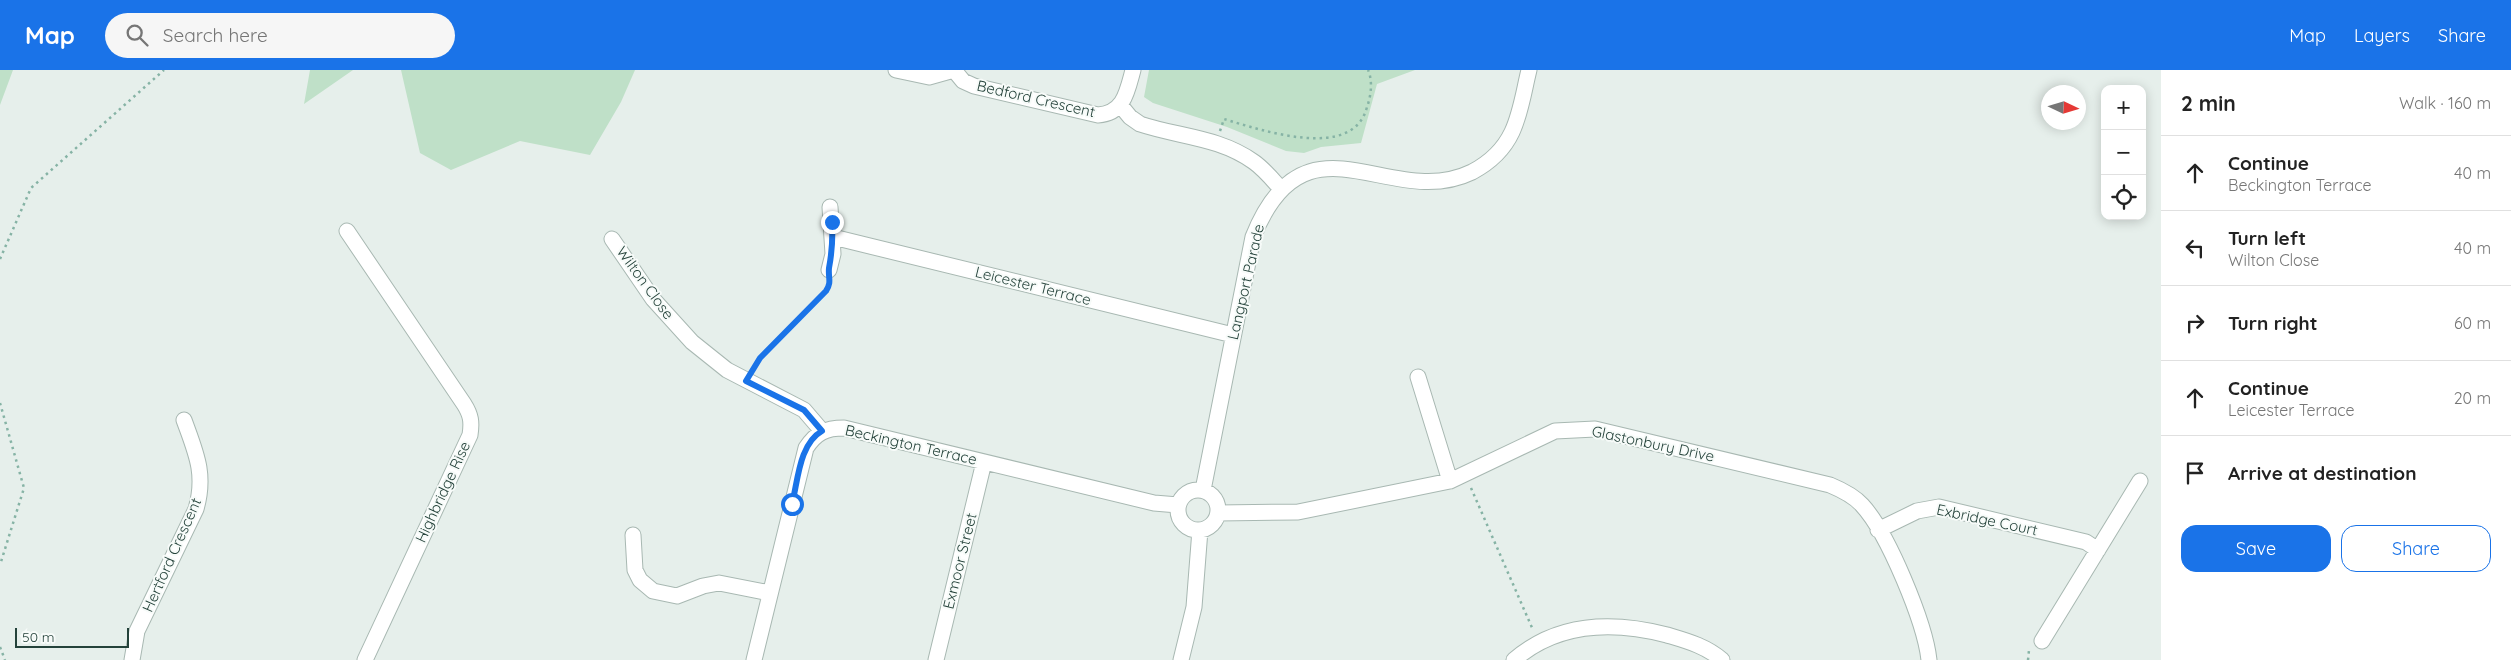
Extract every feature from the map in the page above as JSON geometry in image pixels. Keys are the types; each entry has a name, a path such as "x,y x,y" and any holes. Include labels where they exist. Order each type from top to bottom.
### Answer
{"street":[{"path":"896,70 929,77 954,70"},
{"name":"Bedford Crescent","path":"954,70 963,80 974,86 1090,114 1107,114 1121,106"},
{"path":"1133,70 1121,106 1130,117 1140,124 1217,142 1255,162 1281,189"},
{"name":"Langport Parade","path":"1203,490 1253,237 1262,215 1281,189 1306,174 1331,168 1366,171 1435,182 1464,176 1483,166 1496,155 1512,132 1529,70"},
{"path":"829,270 833,254 830,208"},
{"name":"Highbridge Rise","path":"347,231 464,404 471,415 472,423 470,434 364,660"},
{"name":"Leicester Terrace","path":"833,237 1233,335"},
{"name":"Wilton Close","path":"612,239 653,299 673,322 709,356 746,381 804,410 822,431"},
{"path":"1418,377 1450,481"},
{"name":"Hertford Crescent","path":"132,660 137,631 196,509 200,496 200,467 184,420"},
{"name":"Beckington Terrace","path":"822,431 832,428 844,428 1154,503 1178,505"},
{"name":"Glastonbury Drive","path":"1218,513 1298,512 1450,481 1554,431 1595,429 1830,485 1852,496 1862,505 1878,530 1919,616 1927,644 1928,660"},
{"path":"754,660 806,448 814,435 822,431"},
{"name":"Exmoor Street","path":"936,660 984,462"},
{"path":"2042,642 2140,482"},
{"path":"1203,490 1215,499 1218,513 1213,524 1200,530 1189,529 1179,519 1178,505 1186,493 1203,490"},
{"name":"Exbridge Court","path":"1878,530 1917,511 1939,507 2086,542 2098,550"},
{"path":"1181,660 1194,607 1200,530"},
{"path":"633,535 635,570 640,580 653,592 677,596 703,586 719,583 770,593"},
{"path":"1514,660 1539,642 1554,635 1583,627 1630,626 1692,642 1705,647 1722,660"}],"path":[{"path":"0,259 31,188 164,70"},
{"path":"1217,142 1224,119 1285,136 1307,138 1346,134 1359,126 1365,116 1371,86 1368,70"},
{"path":"746,381 760,358 826,291 831,283 829,270"},
{"path":"0,403 24,488 0,565"},
{"path":"1465,475 1539,642"},
{"path":"0,647 5,660"}],"green space":[{"path":"0,70 13,70 0,105"},
{"path":"310,70 353,70 304,104"},
{"path":"401,70 635,70 621,102 590,155 520,141 451,170 420,153"},
{"path":"1149,70 1415,70 1377,84 1361,143 1321,147 1304,153 1286,151 1227,127 1153,103 1144,97"}],"route":[{"path":"792,504 806,448 814,435 822,431 804,410 746,381 760,358 771,349 826,291 831,283 829,270 833,254 832,222"}]}
